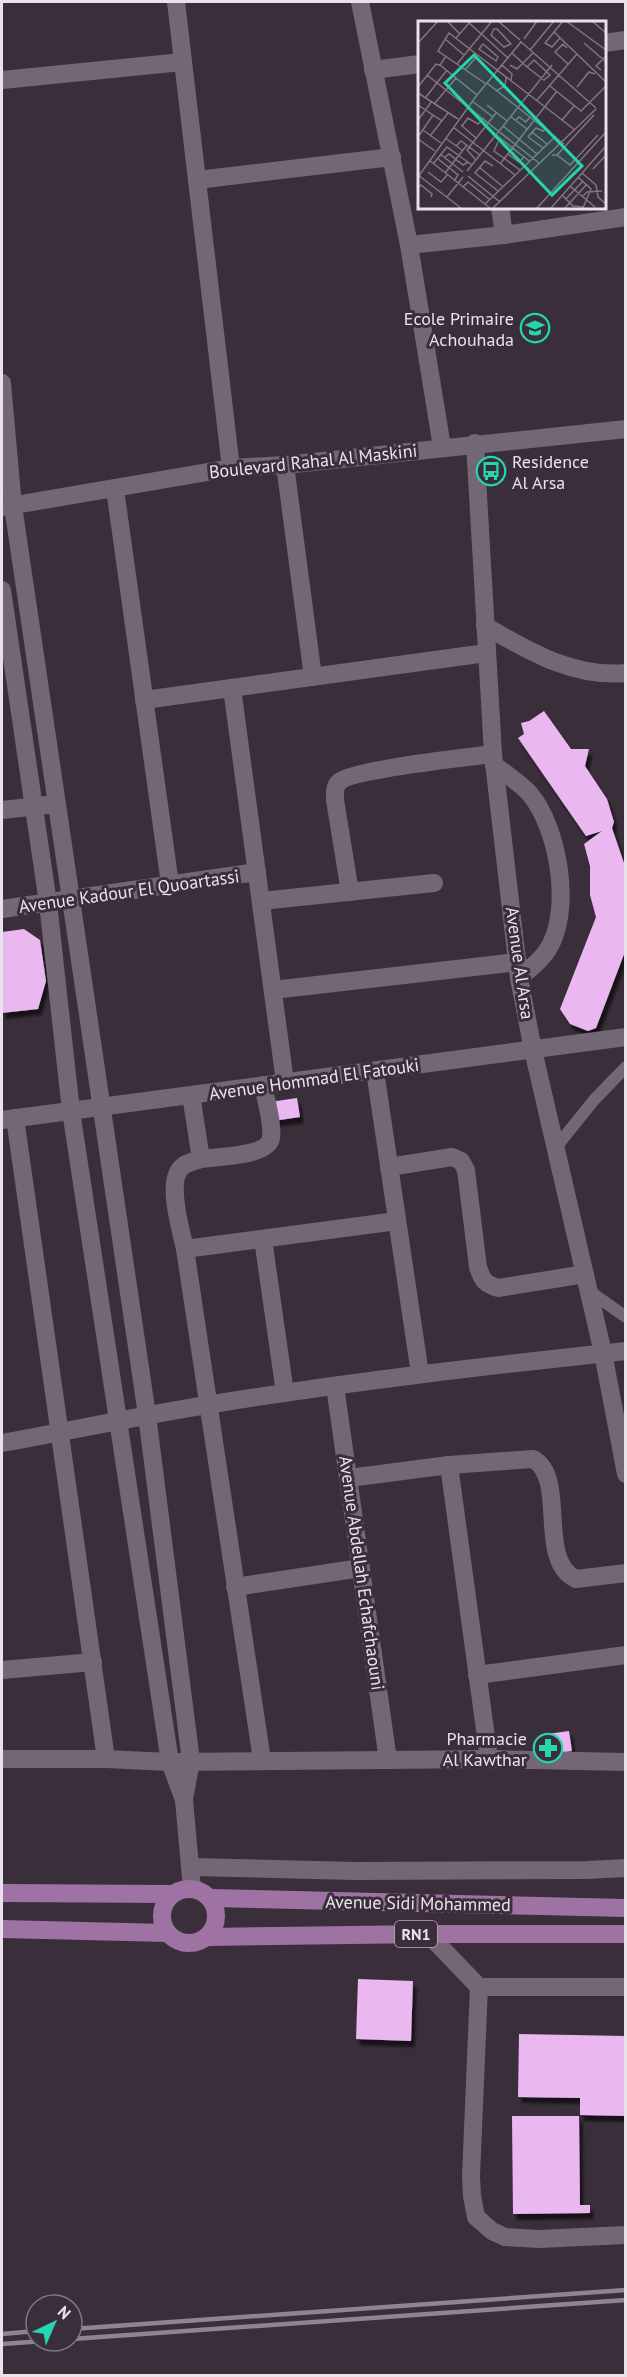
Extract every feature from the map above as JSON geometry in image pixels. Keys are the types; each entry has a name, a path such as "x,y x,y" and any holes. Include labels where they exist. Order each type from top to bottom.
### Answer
{"main road":[{"path":"2,1893 171,1894 184,1888 192,1889"},
{"name":"RN1","path":"192,1889 199,1890 211,1898"},
{"path":"167,1933 161,1920 163,1906 171,1894"},
{"path":"207,1937 215,1926 216,1911 211,1898"},
{"name":"Avenue Sidi Mohammed","path":"211,1898 626,1908"},
{"name":"RN1","path":"2,1929 167,1933 179,1942 194,1943 207,1937"},
{"name":"Avenue Sidi Mohammed","path":"207,1937 626,1934"}],"street":[{"path":"176,2 231,468"},
{"path":"360,2 409,245 442,447"},
{"path":"606,43 626,40"},
{"path":"2,80 182,62"},
{"path":"373,70 418,64"},
{"path":"197,180 392,158"},
{"path":"500,208 504,235"},
{"path":"409,245 504,235 626,217"},
{"path":"2,384 7,507 71,900 147,1415 191,1761 184,1800"},
{"name":"Boulevard Rahal Al Maskini","path":"7,507 231,468 285,465 475,443 626,429"},
{"name":"Avenue Al Arsa","path":"475,443 494,759 518,970 533,1050 603,1353 626,1474"},
{"path":"285,465 313,677"},
{"path":"114,489 170,884"},
{"path":"2,590 48,903 71,1111 170,1762 184,1800 192,1889"},
{"path":"485,626 559,665 589,672 626,673"},
{"path":"144,700 486,653"},
{"path":"232,688 285,1082"},
{"path":"273,990 518,970 544,955 557,930 561,900 557,860 551,835 537,805 522,786 494,759 362,773 340,781 335,788 335,800 350,892"},
{"path":"2,810 56,804"},
{"name":"Avenue Kadour El Quoartassi","path":"2,909 257,872"},
{"path":"261,901 434,883"},
{"name":"Avenue Hommad El Fatouki","path":"8,1119 626,1037"},
{"path":"375,1071 420,1374"},
{"path":"262,1760 185,1249 175,1198 176,1175 183,1166 201,1159 259,1151 267,1146 271,1136 263,1085"},
{"path":"191,1095 201,1159"},
{"path":"8,1119 61,1432 106,1759"},
{"path":"389,1167 452,1157 461,1161 466,1170 478,1267 487,1285 498,1288 587,1282"},
{"path":"185,1249 397,1221"},
{"path":"263,1239 285,1393"},
{"path":"2,1437 2,1442 208,1405 420,1374 626,1351"},
{"name":"Avenue Abdellah Echafchaouni","path":"335,1386 388,1760"},
{"path":"348,1478 449,1465 533,1459 540,1463 547,1474 557,1550 565,1570 576,1579 626,1573"},
{"path":"449,1465 489,1759"},
{"path":"236,1587 361,1568"},
{"path":"477,1675 626,1655"},
{"path":"2,1670 93,1662"},
{"path":"2,1759 106,1759 170,1762 489,1759 626,1762"},
{"path":"190,1867 355,1871 626,1868"},
{"path":"428,1934 479,1987 626,1987"},
{"path":"479,1987 471,2176 476,2217 492,2231 505,2237 539,2239 626,2235"}],"lane":[{"path":"557,1146 594,1100 626,1067"},
{"path":"587,1282 626,1317"}],"building":[{"path":"544,711 571,749 589,749 585,766 607,799 614,822 612,828 626,869 626,949 596,1028 588,1031 570,1024 560,1009 596,917 590,895 590,866 584,844 602,831 586,836 518,738 524,734 521,723 529,721"},
{"path":"24,929 40,940 46,981 38,1009 2,1013 2,932"},
{"path":"297,1098 300,1117 273,1121 270,1102"},
{"path":"569,1731 572,1751 542,1755 540,1735"},
{"path":"358,1979 413,1981 411,2041 356,2039"},
{"path":"519,2034 626,2036 626,2116 580,2115 580,2098 518,2097"},
{"path":"512,2116 579,2116 580,2205 590,2205 590,2213 513,2214"}],"railway":[{"path":"84,2328 626,2290"},
{"path":"84,2338 626,2300"},
{"path":"2,2334 24,2332"},
{"path":"2,2344 24,2342"}],"place":[{"name":"Ecole Primaire Achouhada","path":"535,328"},
{"name":"Residence Al Arsa","path":"491,471"},
{"name":"Pharmacie Al Kawthar","path":"548,1748"}]}
